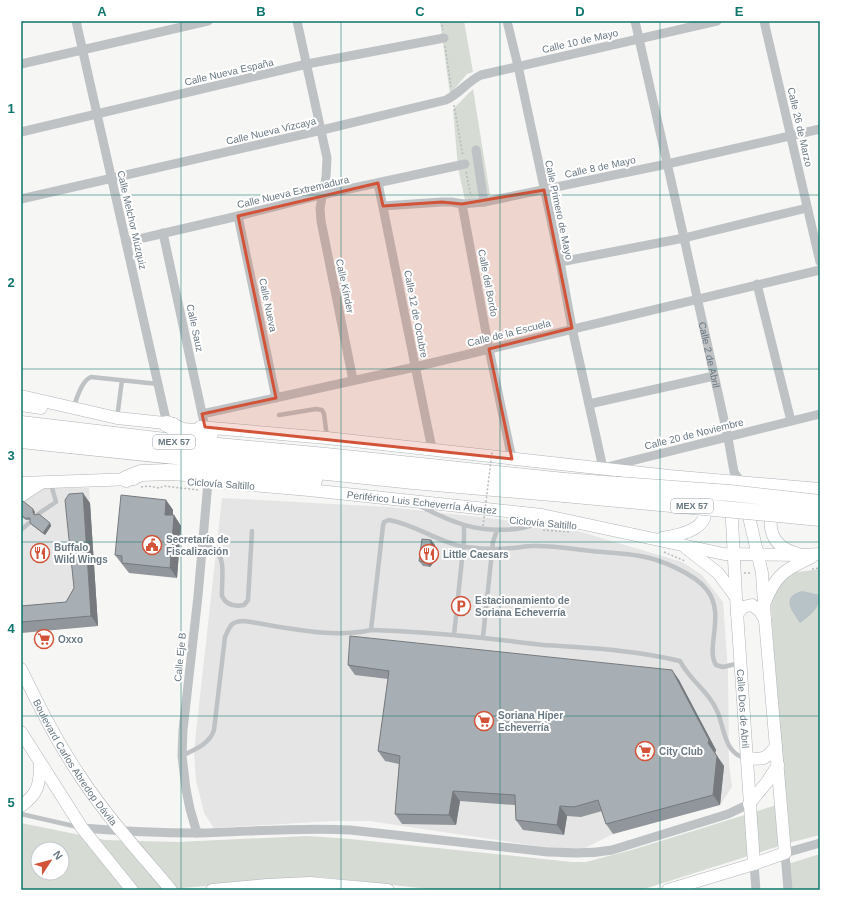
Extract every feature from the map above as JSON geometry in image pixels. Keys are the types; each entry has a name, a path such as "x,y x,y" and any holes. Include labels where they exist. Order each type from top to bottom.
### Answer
{"highway":[{"name":"Periférico Luis Echeverría Álvarez","path":"21,424 165,441 326,464 351,474 413,481 723,493 820,503"},
{"path":"167,424 178,430 189,432 378,452 387,455 397,464"},
{"name":"Periférico Luis Echeverría Álvarez","path":"21,440 326,464 397,464 564,488 820,518"},
{"path":"131,483 141,473 168,472 337,482 345,479 351,474"}],"street":[{"name":"Calle Melchor Múzquiz","path":"76,21 167,424"},
{"path":"21,64 208,21"},
{"name":"Calle Kínder","path":"297,21 322,130 327,167 321,195 321,221 353,380"},
{"name":"Calle Primero de Mayo","path":"507,21 518,66 560,262 572,328 603,468"},
{"name":"Calle 2 de Abril","path":"635,21 728,438 735,478 758,554"},
{"name":"Calle 10 de Mayo","path":"518,66 717,21"},
{"name":"Calle 26 de Marzo","path":"764,21 820,262"},
{"name":"Calle Nueva España","path":"21,132 307,64 444,38"},
{"name":"Calle Nueva Vizcaya","path":"21,199 446,100 452,97 475,78 518,66"},
{"name":"Calle 8 de Mayo","path":"383,206 442,202 462,204 484,202 667,164 820,128"},
{"path":"476,150 484,202"},
{"name":"Calle Nueva Extremadura","path":"126,242 321,195 464,164"},
{"name":"Calle 12 de Octubre","path":"378,183 432,449"},
{"name":"Calle del Bordo","path":"462,204 489,349 512,459"},
{"path":"560,262 684,238 807,208"},
{"name":"Calle Nueva","path":"238,216 276,398"},
{"name":"Calle Sauz","path":"163,233 205,427"},
{"name":"Calle de la Escuela","path":"202,414 415,367 572,328 820,270"},
{"path":"757,284 791,421"},
{"path":"589,404 714,376"},
{"path":"21,396 117,418 167,424 327,438 669,476 735,478 820,490"},
{"path":"21,405 62,413 68,413 73,408"},
{"name":"Calle 20 de Noviembre","path":"603,468 820,414"},
{"path":"656,539 688,533 700,525 706,511 704,501 698,492 689,484 669,476"},
{"name":"Calle 2 de Abril","path":"734,554 735,478"},
{"name":"Periférico Luis Echeverría Álvarez","path":"23,482 131,483 180,479 207,486 410,501 556,517 712,552 734,554 818,554"},
{"path":"21,496 46,482"},
{"name":"Calle Eje B","path":"197,833 186,789 182,756 183,730 207,486"},
{"path":"803,555 785,549 776,541 770,530 770,518 775,508 783,500 792,496 820,490"},
{"path":"683,546 718,573 736,597"},
{"name":"Calle Dos de Abril","path":"734,554 734,573 748,758 749,804 754,864"},
{"path":"758,554 762,573 788,890"},
{"path":"764,603 782,573 818,554"},
{"path":"737,614 743,607 752,605 760,611 765,620"},
{"name":"Boulevard Carlos Abredop Dávila","path":"21,669 40,709 62,749 85,783 121,831 171,890"},
{"path":"21,732 82,828 132,890"},
{"path":"748,758 763,759 770,754 776,746"},
{"path":"21,806 32,797 37,789 40,781 40,764"},
{"path":"82,828 121,831 197,833 324,829 350,830 548,852 574,854 594,853 612,850 728,814 749,804 767,782 778,765"},
{"path":"668,890 754,864 785,852 820,843"},
{"path":"754,864 756,890"},
{"path":"216,890 310,883 388,890"}],"lane":[{"path":"73,408 84,382 91,377 158,384"},
{"path":"117,418 122,380"},
{"path":"279,416 316,409 322,410 324,414 327,438"},
{"path":"38,514 56,502 46,482"},
{"path":"410,501 447,520 464,526 497,530 517,529 556,517"},
{"path":"371,630 384,522 389,520 403,522 445,542 463,547 492,549 532,546 581,549 643,556 668,565 703,585 712,598 715,607 716,626 713,657 716,666 724,667 741,663"},
{"path":"21,530 29,523"},
{"path":"454,635 464,526"},
{"path":"202,544 214,549 218,553 221,560 223,569 223,600 227,604 244,606 248,600 252,530"},
{"path":"483,637 492,549 497,530"},
{"path":"182,756 200,747 212,736 225,638 231,624 236,621 244,620 337,634 357,633 371,630 414,631 483,637 542,645 601,648 680,661 686,672 703,688 711,700 718,713 726,741 738,755 748,758"},
{"path":"21,814 82,828"}],"path":[{"path":"441,21 452,97 472,203"},
{"path":"483,526 492,452"},
{"name":"Ciclovía Saltillo","path":"131,483 159,488 164,486 207,486"},
{"path":"478,523 485,524"},
{"name":"Ciclovía Saltillo","path":"539,529 578,533"},
{"path":"661,551 686,562"},
{"path":"812,569 820,568"},
{"path":"734,573 762,573"},
{"path":"109,890 118,890"}],"highlighted area":[{"path":"378,183 383,206 442,202 462,204 544,190 572,328 489,349 512,459 205,427 202,414 276,398 238,216"}],"shaded area":[{"path":"440,21 464,21 473,72 467,74 450,94"},
{"path":"473,89 490,195 465,200 458,168 453,109"},
{"path":"42,488 89,488 98,626 21,633 21,502"},
{"path":"222,498 389,507 554,524 682,562 702,575 723,602 728,672 729,764 732,787 720,805 613,834 577,852 369,821 333,821 214,828 204,813 196,780 194,751"},
{"path":"820,569 820,835 792,842 641,890 438,890 320,877 160,890 21,889 21,823 105,840 177,842 307,836 350,839 572,862 586,862 635,849 783,803 771,608 774,589 790,573"},
{"path":"802,591 820,595 820,600 811,614 800,623 791,609 790,601 791,597"},
{"path":"820,854 820,890 789,890 788,864"}],"building":[{"path":"83,493 91,616 21,622 21,606 66,602 74,588 65,500 69,494"},
{"name":"Secretaría de Fiscalización","path":"121,495 166,500 165,515 174,515 170,568 122,563 122,556 115,555"},
{"path":"23,501 33,509 34,515 39,514 50,523 43,533 30,523 30,518 25,518 21,515 21,504"},
{"path":"422,539 431,540 430,557 426,562 419,561"},
{"path":"350,636 672,670 709,740 708,743 717,756 713,795 606,824 598,800 574,807 560,806 557,825 516,820 515,795 453,791 449,815 395,814 400,756 378,751 389,671 348,665"}],"place":[{"name":"Secretaría de Fiscalización","path":"152,545"},
{"name":"Buffalo Wild Wings","path":"40,553"},
{"name":"Little Caesars","path":"429,554"},
{"name":"Estacionamiento de Soriana Echeverría","path":"461,606"},
{"name":"Oxxo","path":"44,639"},
{"name":"Soriana Híper Echeverría","path":"484,721"},
{"name":"City Club","path":"645,751"}]}
